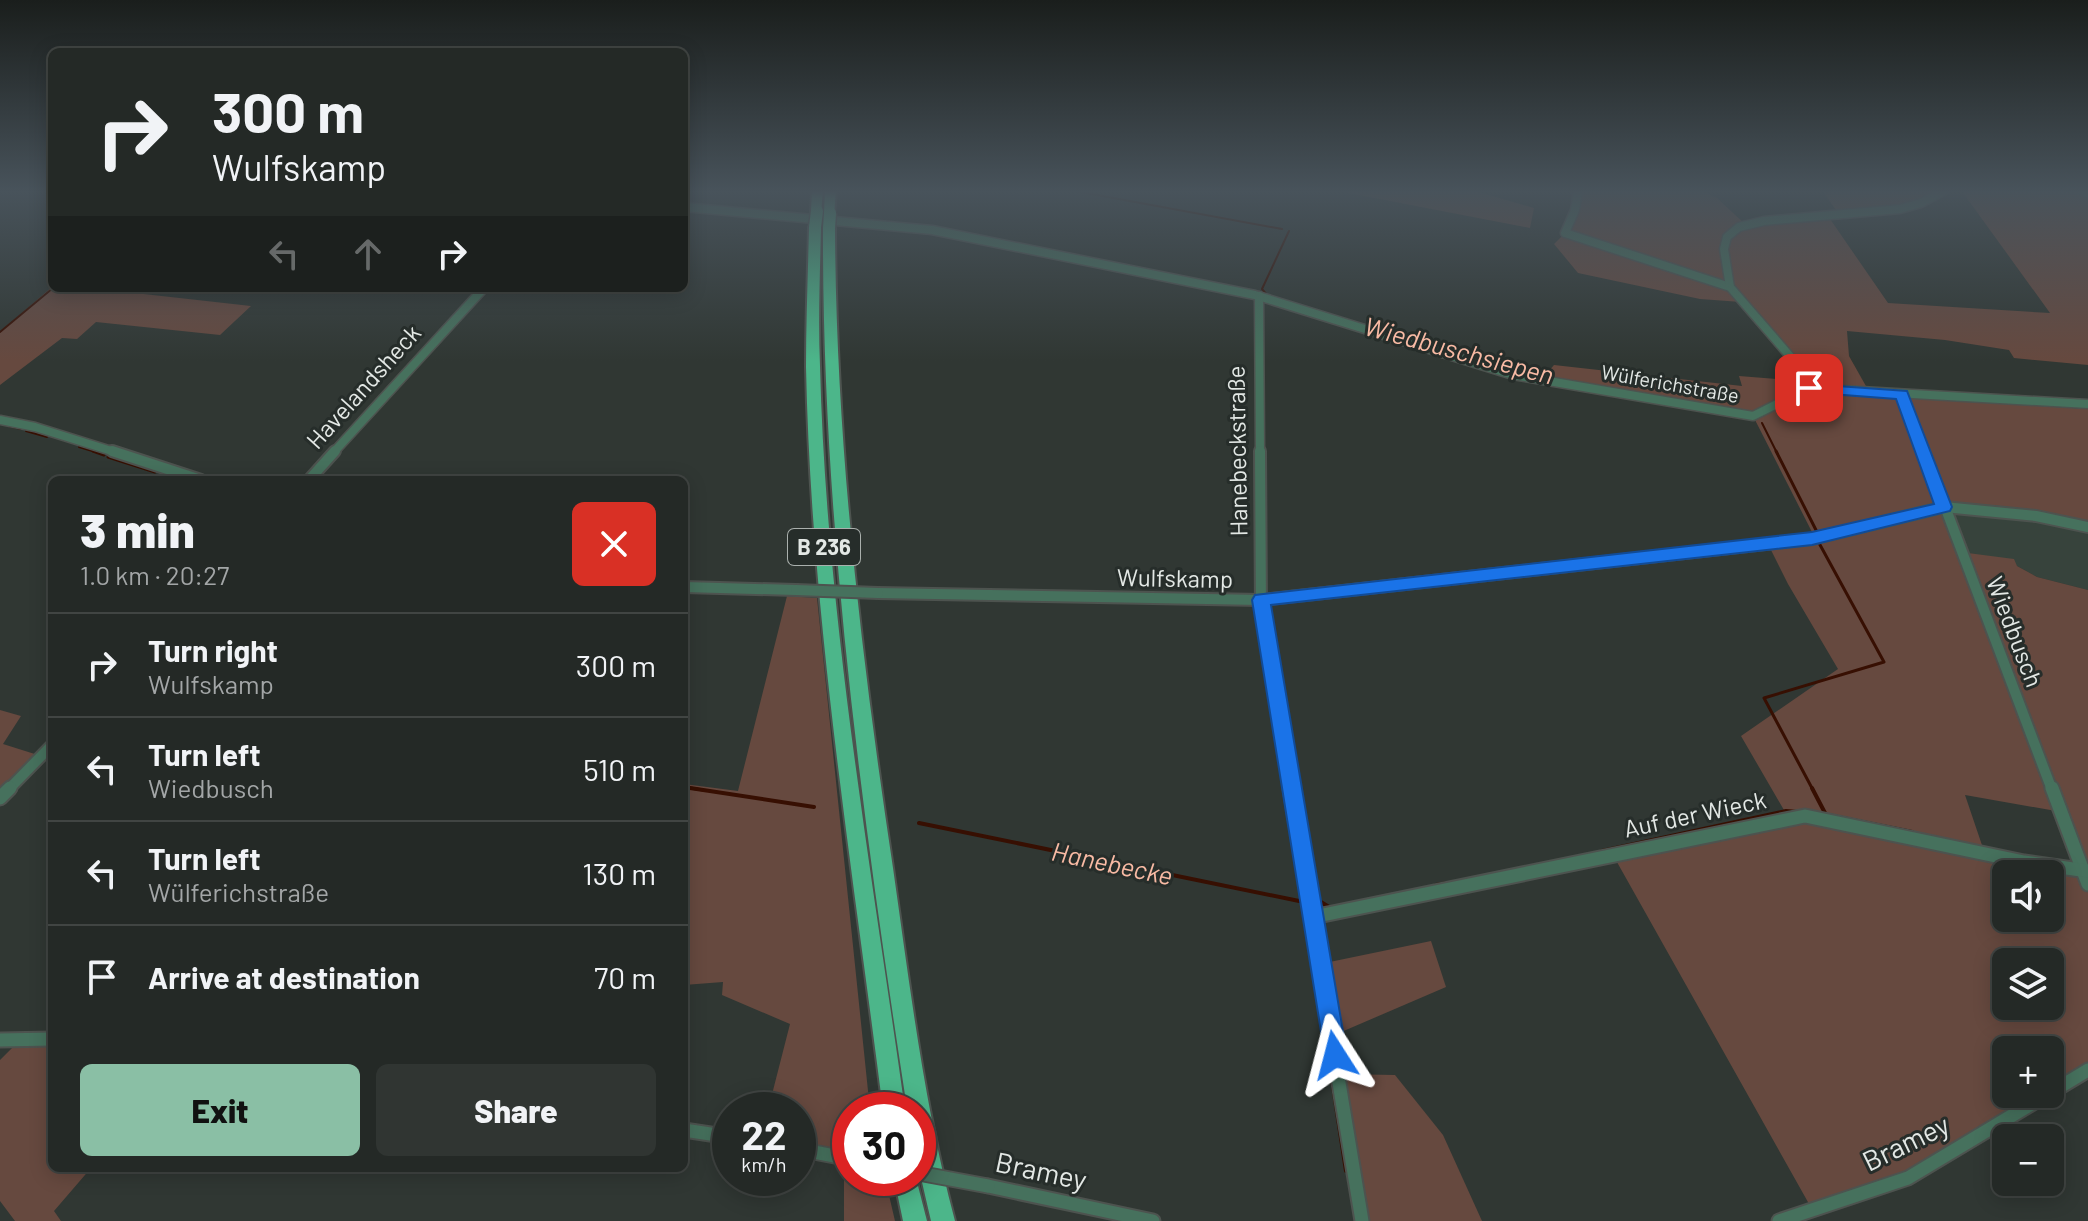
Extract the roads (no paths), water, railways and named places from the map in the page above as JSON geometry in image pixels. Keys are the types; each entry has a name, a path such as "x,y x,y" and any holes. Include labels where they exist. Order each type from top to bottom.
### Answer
{"highway":[{"name":"B 236","path":"821,247 813,366 822,527 841,711 892,1092"},
{"name":"B 236","path":"824,247 832,439 851,629 920,1115 943,1221"},
{"path":"909,1196 915,1221"}],"street":[{"name":"Wülferichstraße","path":"1016,247 1259,296 1513,375 1753,416 1809,388"},
{"path":"1608,247 1730,287 1795,362 1809,388 2088,404"},
{"path":"1724,247 1730,287"},
{"name":"Havelandsheck","path":"313,476 480,292"},
{"name":"Hanebeckstraße","path":"1259,296 1261,600 1362,1221"},
{"name":"Wiedbusch","path":"1902,394 2088,884"},
{"path":"0,420 35,427 188,476"},
{"name":"Wulfskamp","path":"688,587 1261,600 1812,539 1944,507 2036,516 2088,527"},
{"path":"0,798 48,749"},
{"name":"Auf der Wieck","path":"1313,917 1805,816 2024,862 2084,871"},
{"path":"0,1040 48,1039"},
{"name":"Bramey","path":"2064,1084 2088,1070"},
{"name":"Bramey","path":"1779,1221 1908,1178 2024,1108"},
{"path":"688,1131 712,1134"},
{"name":"Bramey","path":"936,1176 1153,1221"}],"waterway":[{"name":"Wiedbuschsiepen","path":"1267,295 1262,289 1282,247"},
{"name":"Hanebecke","path":"0,332 48,292"},
{"name":"Wiedbuschsiepen","path":"1762,423 1776,451"},
{"name":"Hanebecke","path":"9,426 21,429"},
{"name":"Hanebecke","path":"26,431 47,437"},
{"name":"Hanebecke","path":"79,447 96,452"},
{"name":"Wiedbuschsiepen","path":"1776,451 1818,534"},
{"name":"Hanebecke","path":"96,452 104,455"},
{"name":"Hanebecke","path":"108,457 155,472"},
{"name":"Hanebecke","path":"162,474 168,476"},
{"name":"Wiedbuschsiepen","path":"1813,790 1764,698 1884,662 1819,543"},
{"name":"Hanebecke","path":"688,788 701,790"},
{"name":"Hanebecke","path":"690,788 701,790"},
{"name":"Wiedbuschsiepen","path":"1812,788 1825,813"},
{"name":"Hanebecke","path":"701,790 814,807"},
{"name":"Wiedbuschsiepen","path":"1602,851 1786,811 1798,812"},
{"path":"1818,813 1912,832"},
{"name":"Hanebecke","path":"919,823 1304,902"},
{"name":"Wiedbuschsiepen","path":"1436,885 1448,883"},
{"name":"Wiedbuschsiepen","path":"1316,899 1329,907"},
{"name":"Hanebecke","path":"1327,1047 1346,1171"}]}
